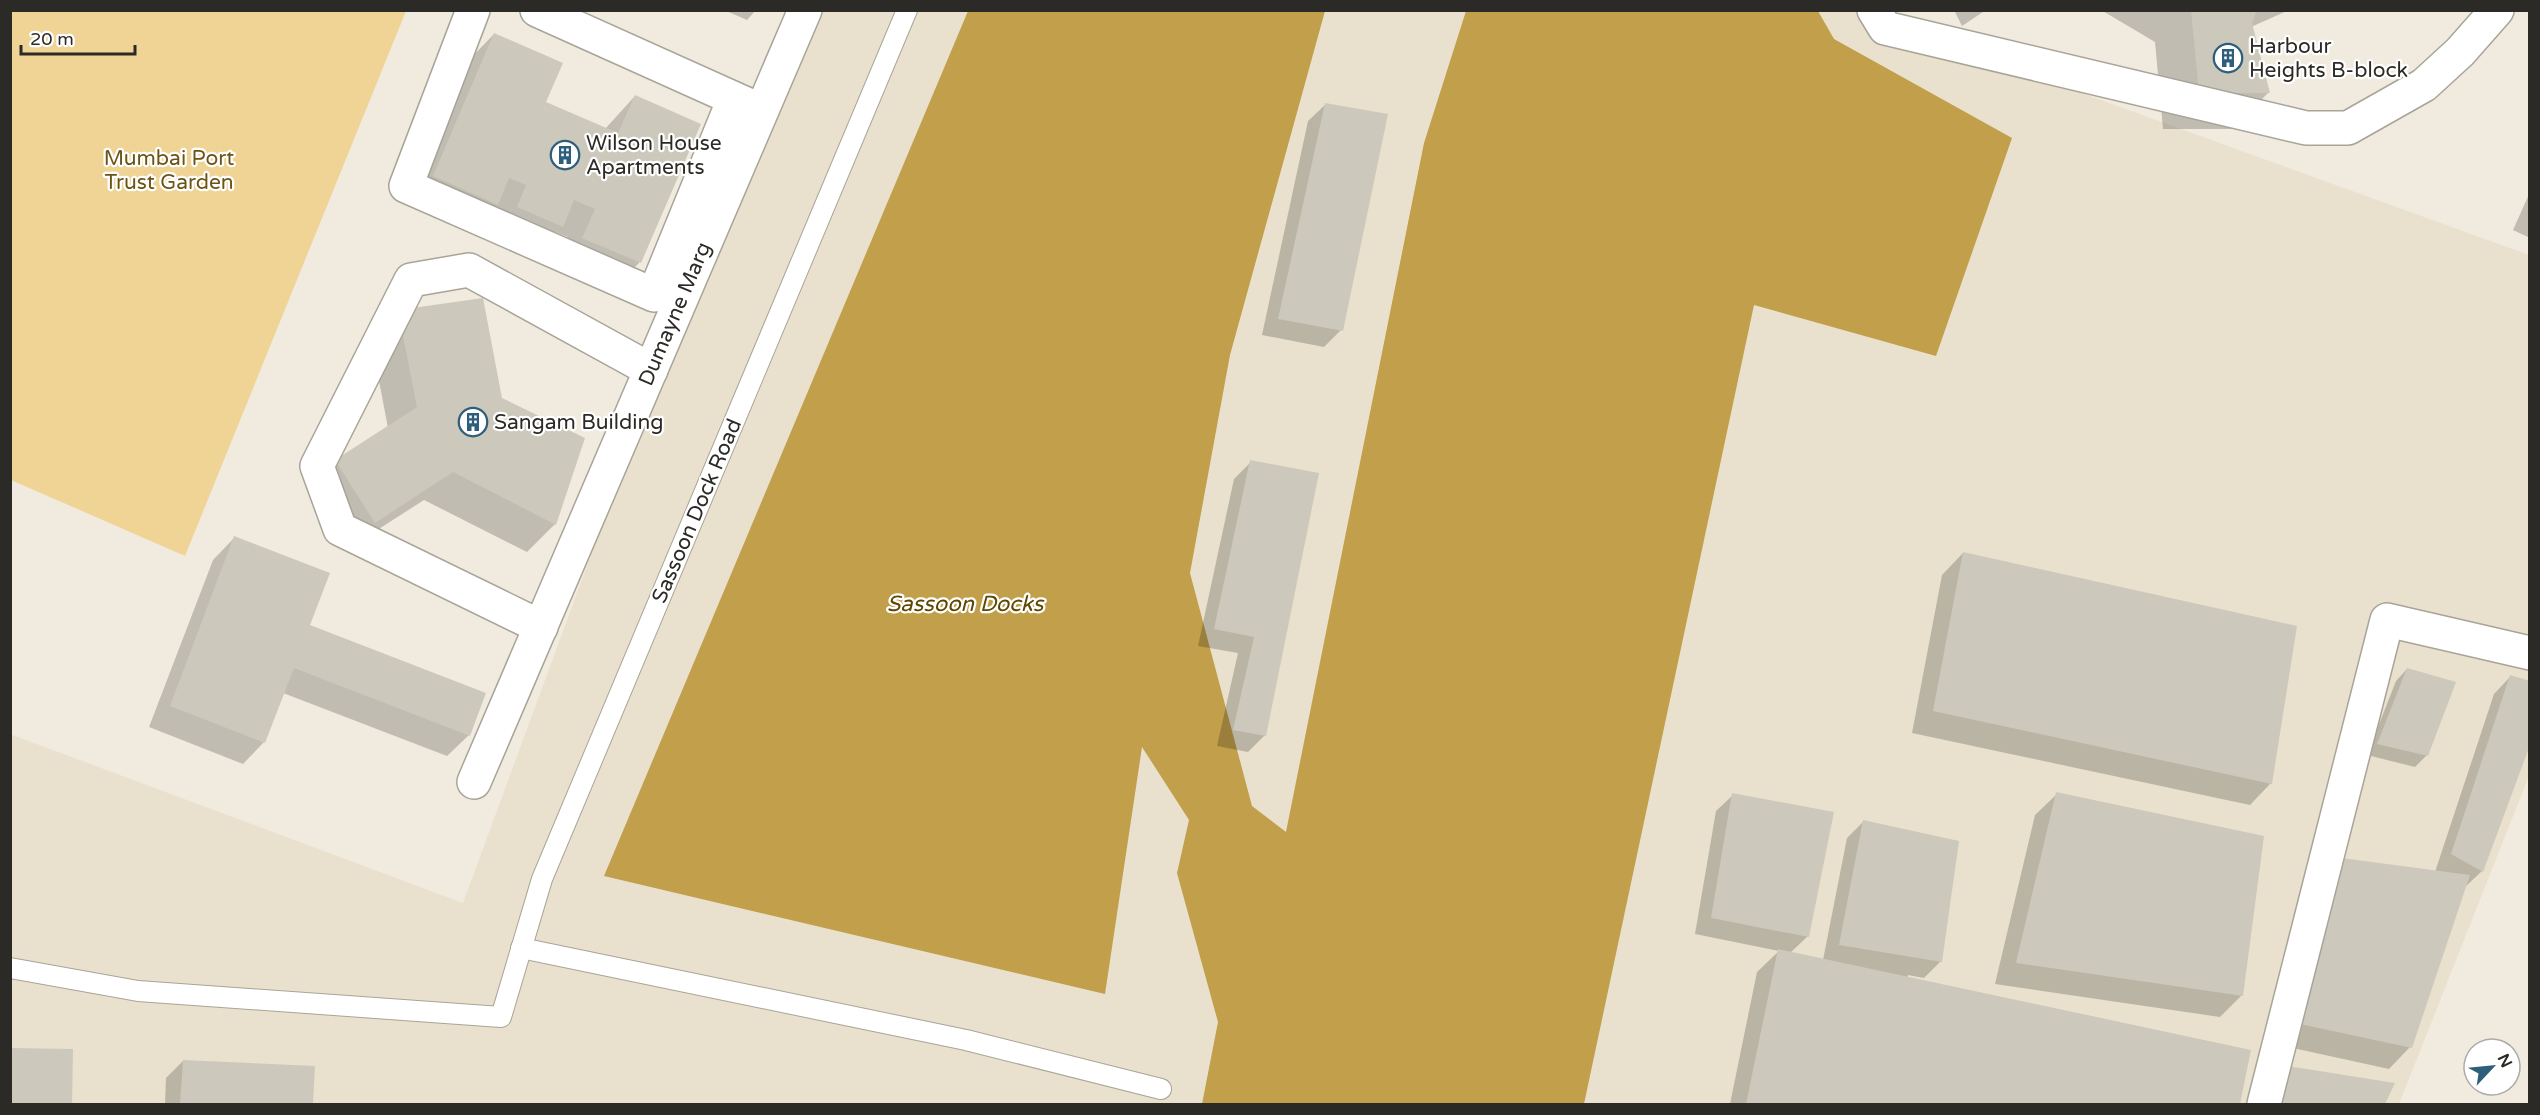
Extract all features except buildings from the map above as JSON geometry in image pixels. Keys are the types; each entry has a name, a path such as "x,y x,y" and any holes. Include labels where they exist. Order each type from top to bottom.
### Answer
{"street":[{"path":"473,10 406,186 654,295 748,105 537,10"},
{"name":"Dumayne Marg","path":"474,782 651,370 748,105 805,10"},
{"path":"1874,10 1885,28 2306,128 2348,128 2424,85 2460,52 2497,10"},
{"path":"541,627 340,529 317,466 411,280 469,270 651,370"},
{"path":"2264,1104 2386,620 2529,653"}],"lane":[{"name":"Sassoon Dock Road","path":"10,968 138,991 501,1017 542,879 907,10"},
{"path":"521,948 966,1041 1161,1089"}],"shaded area":[{"name":"Sassoon Docks","path":"791,11 1855,11 2529,255 2529,776 2399,1104 11,1104 10,734 463,903"}],"green space":[{"name":"Mumbai Port Trust Garden","path":"11,10 406,11 185,556 11,480"}],"water":[{"name":"Sassoon Docks","path":"968,11 1325,11 1230,355 1190,573 1252,806 1286,832 1424,143 1466,11 1818,11 1834,39 2012,138 1936,356 1754,305 1584,1104 1202,1104 1218,1022 1177,873 1189,820 1142,747 1105,994 604,876"}],"place":[{"name":"Harbour Heights B-block","path":"2228,58"},
{"name":"Wilson House Apartments","path":"565,155"},
{"name":"Sangam Building","path":"473,422"}]}
